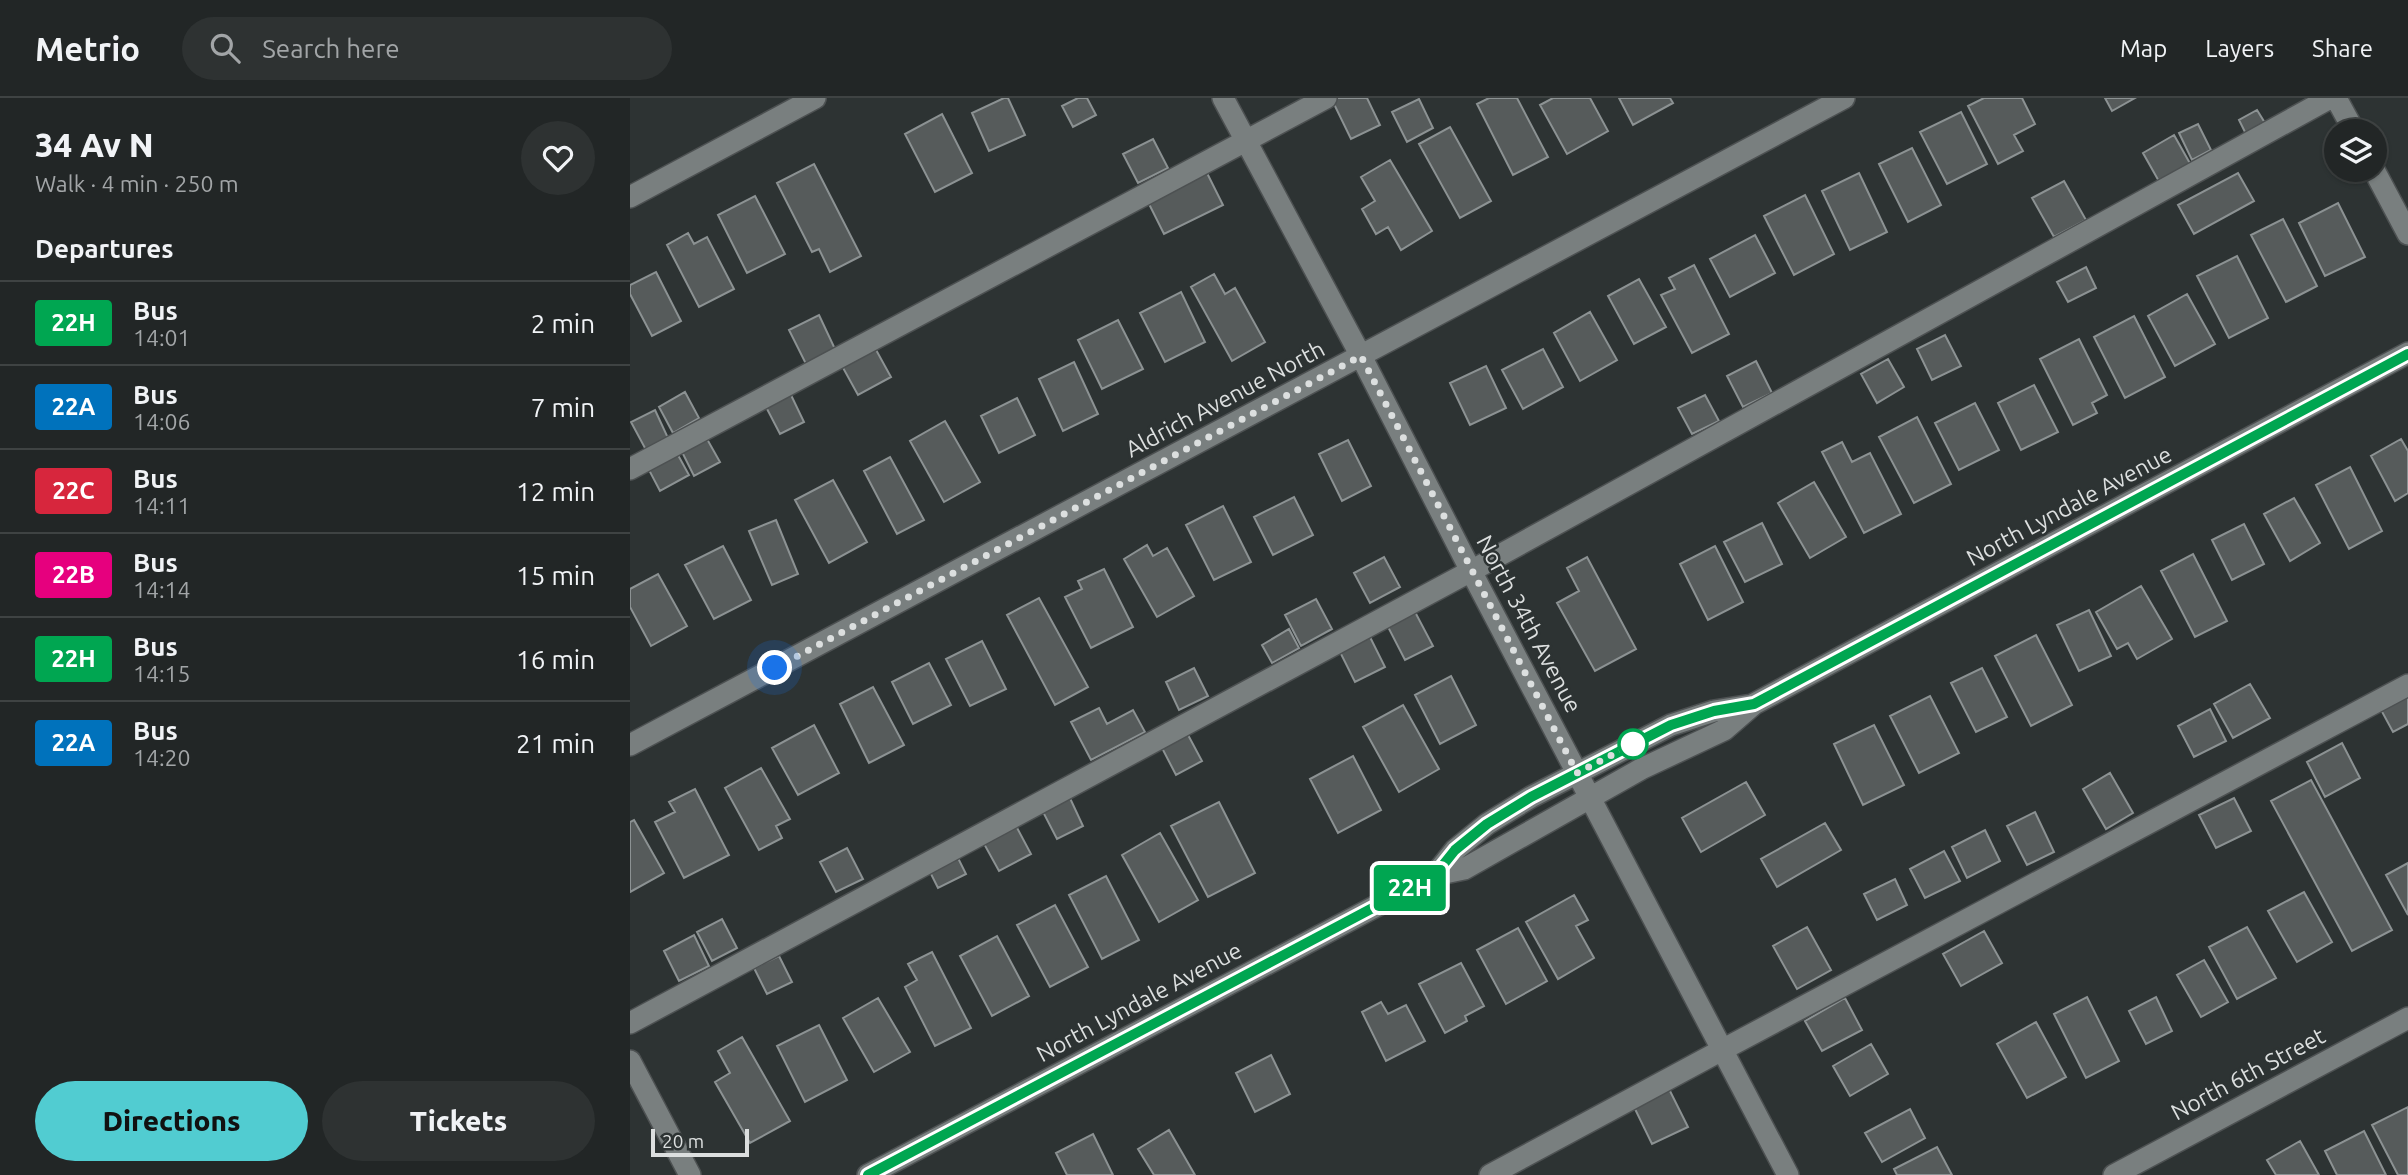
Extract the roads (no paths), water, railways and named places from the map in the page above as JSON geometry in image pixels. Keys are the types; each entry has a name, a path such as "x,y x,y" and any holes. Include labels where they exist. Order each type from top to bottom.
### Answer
{"street":[{"path":"630,197 815,98"},
{"name":"North 34th Avenue","path":"1223,98 1361,356 1788,1175"},
{"path":"630,469 1326,98"},
{"name":"Aldrich Avenue North","path":"630,745 1844,98"},
{"path":"630,1023 1471,571 2330,98"},
{"path":"2336,98 2347,119"},
{"path":"2380,182 2408,234"},
{"name":"North Lyndale Avenue","path":"868,1175 1435,875 1464,869 1641,768 1716,735 1754,704 2408,354"},
{"path":"1490,1175 2408,685"},
{"name":"North Lyndale Avenue","path":"1435,875 1455,850 1487,824 1531,797 1671,725 1714,711 1754,704"},
{"name":"North 6th Street","path":"2113,1175 2408,1018"},
{"path":"630,1061 690,1175"}]}
